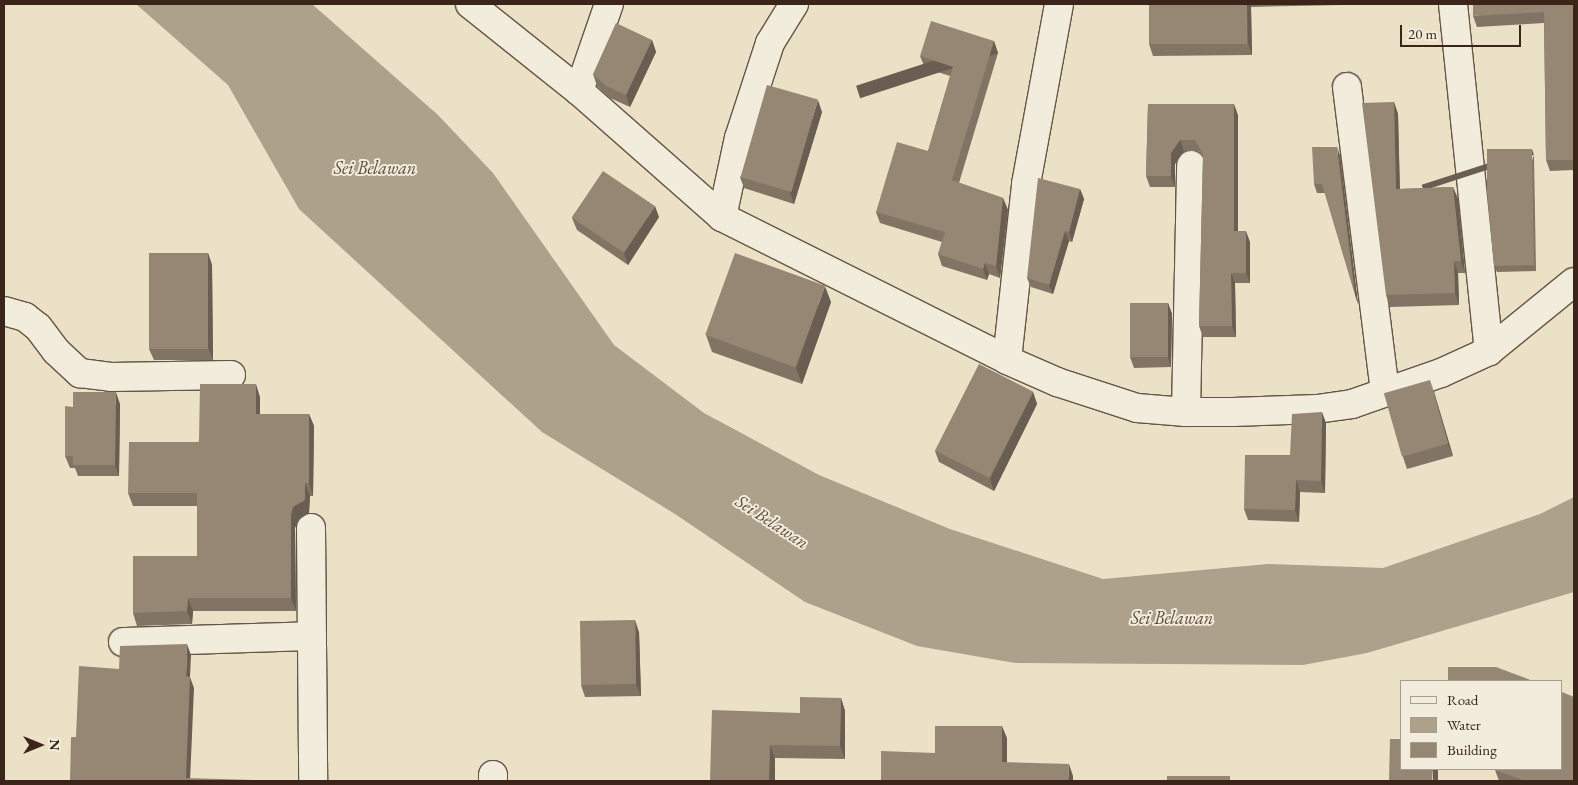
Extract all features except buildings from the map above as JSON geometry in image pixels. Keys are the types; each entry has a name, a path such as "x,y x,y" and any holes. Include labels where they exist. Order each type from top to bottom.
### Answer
{"street":[{"path":"470,4 579,91 722,217 1007,360 1103,399 1137,408 1186,412 1317,409 1352,404 1441,373 1489,351 1574,282"},
{"path":"579,91 609,4"},
{"path":"722,217 739,138 770,42 794,4"},
{"path":"1007,360 1026,184 1060,4"},
{"path":"1453,4 1489,351"},
{"path":"1347,87 1385,393"},
{"path":"1186,412 1191,165"},
{"path":"4,311 25,316 38,327 62,357 80,372 111,377 232,374"},
{"path":"311,528 313,781"},
{"path":"123,642 312,636"}],"water":[{"name":"Sei Belawan","path":"136,4 312,4 438,115 493,173 614,345 704,413 819,475 950,529 1103,579 1268,564 1383,568 1540,514 1574,497 1574,592 1367,653 1303,665 1015,663 917,646 805,602 675,514 542,432 299,209 228,85"}]}
